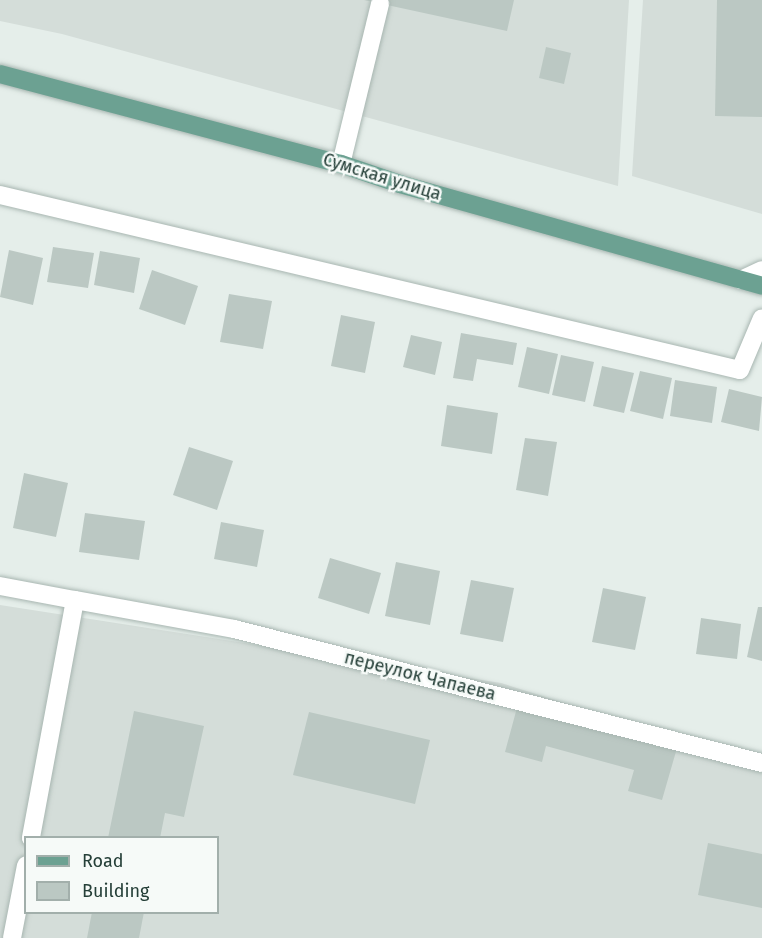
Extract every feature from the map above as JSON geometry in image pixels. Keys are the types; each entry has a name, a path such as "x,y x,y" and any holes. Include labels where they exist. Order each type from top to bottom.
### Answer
{"main road":[{"name":"Сумская улица","path":"0,74 340,164 400,184 762,286"}],"street":[{"path":"340,164 380,4"},
{"path":"0,195 740,370 762,318"},
{"path":"741,280 762,270"},
{"name":"переулок Чапаева","path":"0,586 234,629 762,763"},
{"path":"31,836 75,600"},
{"path":"12,938 24,875"}],"shaded area":[{"path":"0,0 629,0 618,186 62,34 0,21"},
{"path":"643,0 762,0 762,214 632,176"},
{"path":"0,605 501,683 762,765 762,938 0,938"}],"building":[{"path":"364,0 514,0 507,31"},
{"path":"717,0 762,0 762,117 715,116"},
{"path":"546,47 571,53 564,84 539,78"},
{"path":"53,247 94,253 88,288 47,282"},
{"path":"9,250 43,258 33,305 0,297"},
{"path":"100,251 140,258 134,293 94,285"},
{"path":"152,270 198,286 185,325 139,309"},
{"path":"229,294 272,301 263,349 220,342"},
{"path":"341,315 375,322 365,373 331,366"},
{"path":"461,333 517,343 513,365 477,359 473,381 453,378"},
{"path":"411,335 442,342 435,375 403,367"},
{"path":"527,347 558,354 549,394 518,387"},
{"path":"561,355 594,362 585,402 552,395"},
{"path":"602,366 634,373 624,413 593,406"},
{"path":"640,371 672,378 663,419 630,411"},
{"path":"675,380 717,387 712,423 670,416"},
{"path":"729,389 762,397 759,431 721,422"},
{"path":"447,405 498,413 492,454 441,446"},
{"path":"525,438 557,442 548,496 516,490"},
{"path":"189,447 233,461 217,510 173,495"},
{"path":"24,473 68,483 56,537 13,528"},
{"path":"85,513 145,521 139,560 79,552"},
{"path":"221,522 264,530 257,567 214,559"},
{"path":"330,558 381,573 369,614 318,598"},
{"path":"396,562 440,571 430,625 385,616"},
{"path":"471,580 514,588 503,642 460,634"},
{"path":"603,588 646,597 635,650 592,642"},
{"path":"758,607 762,607 762,661 747,657"},
{"path":"701,618 741,624 737,659 696,654"},
{"path":"518,704 677,748 662,800 628,791 634,770 546,746 542,762 505,752"},
{"path":"134,711 204,726 184,817 165,813 160,836 108,836"},
{"path":"309,712 430,740 415,804 293,775"},
{"path":"708,843 762,854 762,908 698,895"},
{"path":"92,914 144,914 139,938 87,938"}]}
